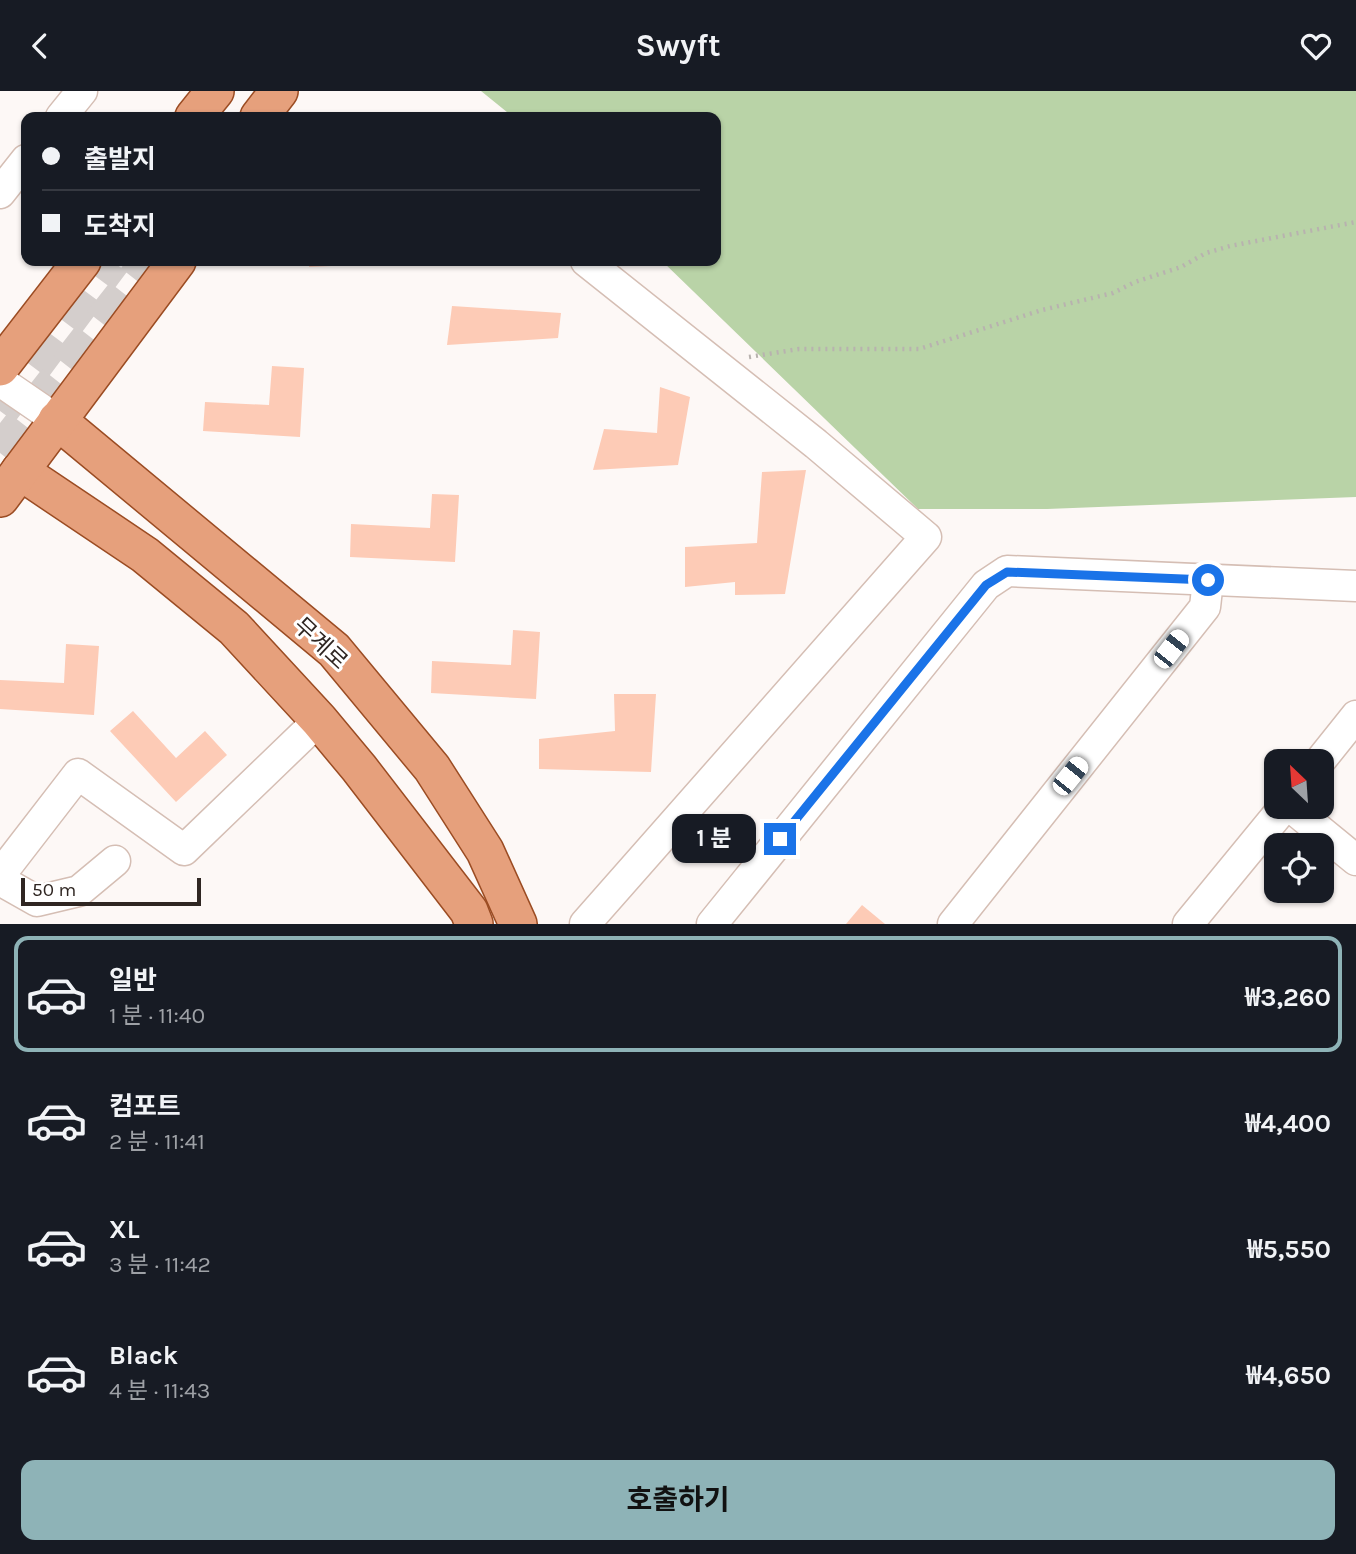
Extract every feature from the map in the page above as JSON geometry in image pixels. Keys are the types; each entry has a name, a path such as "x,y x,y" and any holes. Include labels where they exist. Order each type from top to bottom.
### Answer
{"main road":[{"path":"198,112 215,91"},
{"path":"224,112 240,91"},
{"path":"263,112 279,91"},
{"path":"290,112 306,91"},
{"path":"0,367 78,266"},
{"path":"173,266 57,420 7,475 145,555 234,628 319,720 359,768 471,918"},
{"name":"무계로","path":"57,420 334,650 432,768 485,851 512,909"}],"street":[{"path":"65,112 82,91"},
{"path":"0,193 21,166"},
{"path":"585,924 926,537 816,444 592,266"},
{"path":"0,381 57,420"},
{"path":"712,924 986,585 1007,572 1356,586"},
{"path":"953,924 1205,607 1208,580"},
{"path":"1330,749 1356,716"},
{"path":"115,861 79,891 37,901 0,878 78,774 184,850 319,720"},
{"path":"1188,924 1274,819"},
{"path":"1306,819 1356,860"}],"path":[{"path":"713,362 799,349 919,349 1042,310 1113,293 1135,282 1181,267 1206,253 1230,246 1356,222"}],"green space":[{"path":"481,91 1356,91 1356,497 1047,509 918,509 667,266 721,266 721,112 507,112"}],"building":[{"path":"452,306 561,313 558,338 447,345"},
{"path":"272,366 304,368 300,437 203,431 205,402 269,405"},
{"path":"660,387 690,397 678,465 593,470 604,429 657,433"},
{"path":"806,470 785,594 735,595 735,582 685,587 685,547 757,543 762,472"},
{"path":"432,494 459,495 455,562 350,557 351,524 430,528"},
{"path":"513,630 540,632 536,699 431,693 432,661 511,665"},
{"path":"66,644 99,646 94,715 0,709 0,680 64,683"},
{"path":"614,694 656,694 651,772 539,769 539,739 615,731"},
{"path":"133,711 176,758 205,731 227,755 176,802 110,731"},
{"path":"862,905 885,924 846,924"}],"tunnel":[{"path":"0,411 108,266"},
{"path":"0,453 146,266"}],"route":[{"path":"780,839 986,585 1007,572 1208,580"}]}
